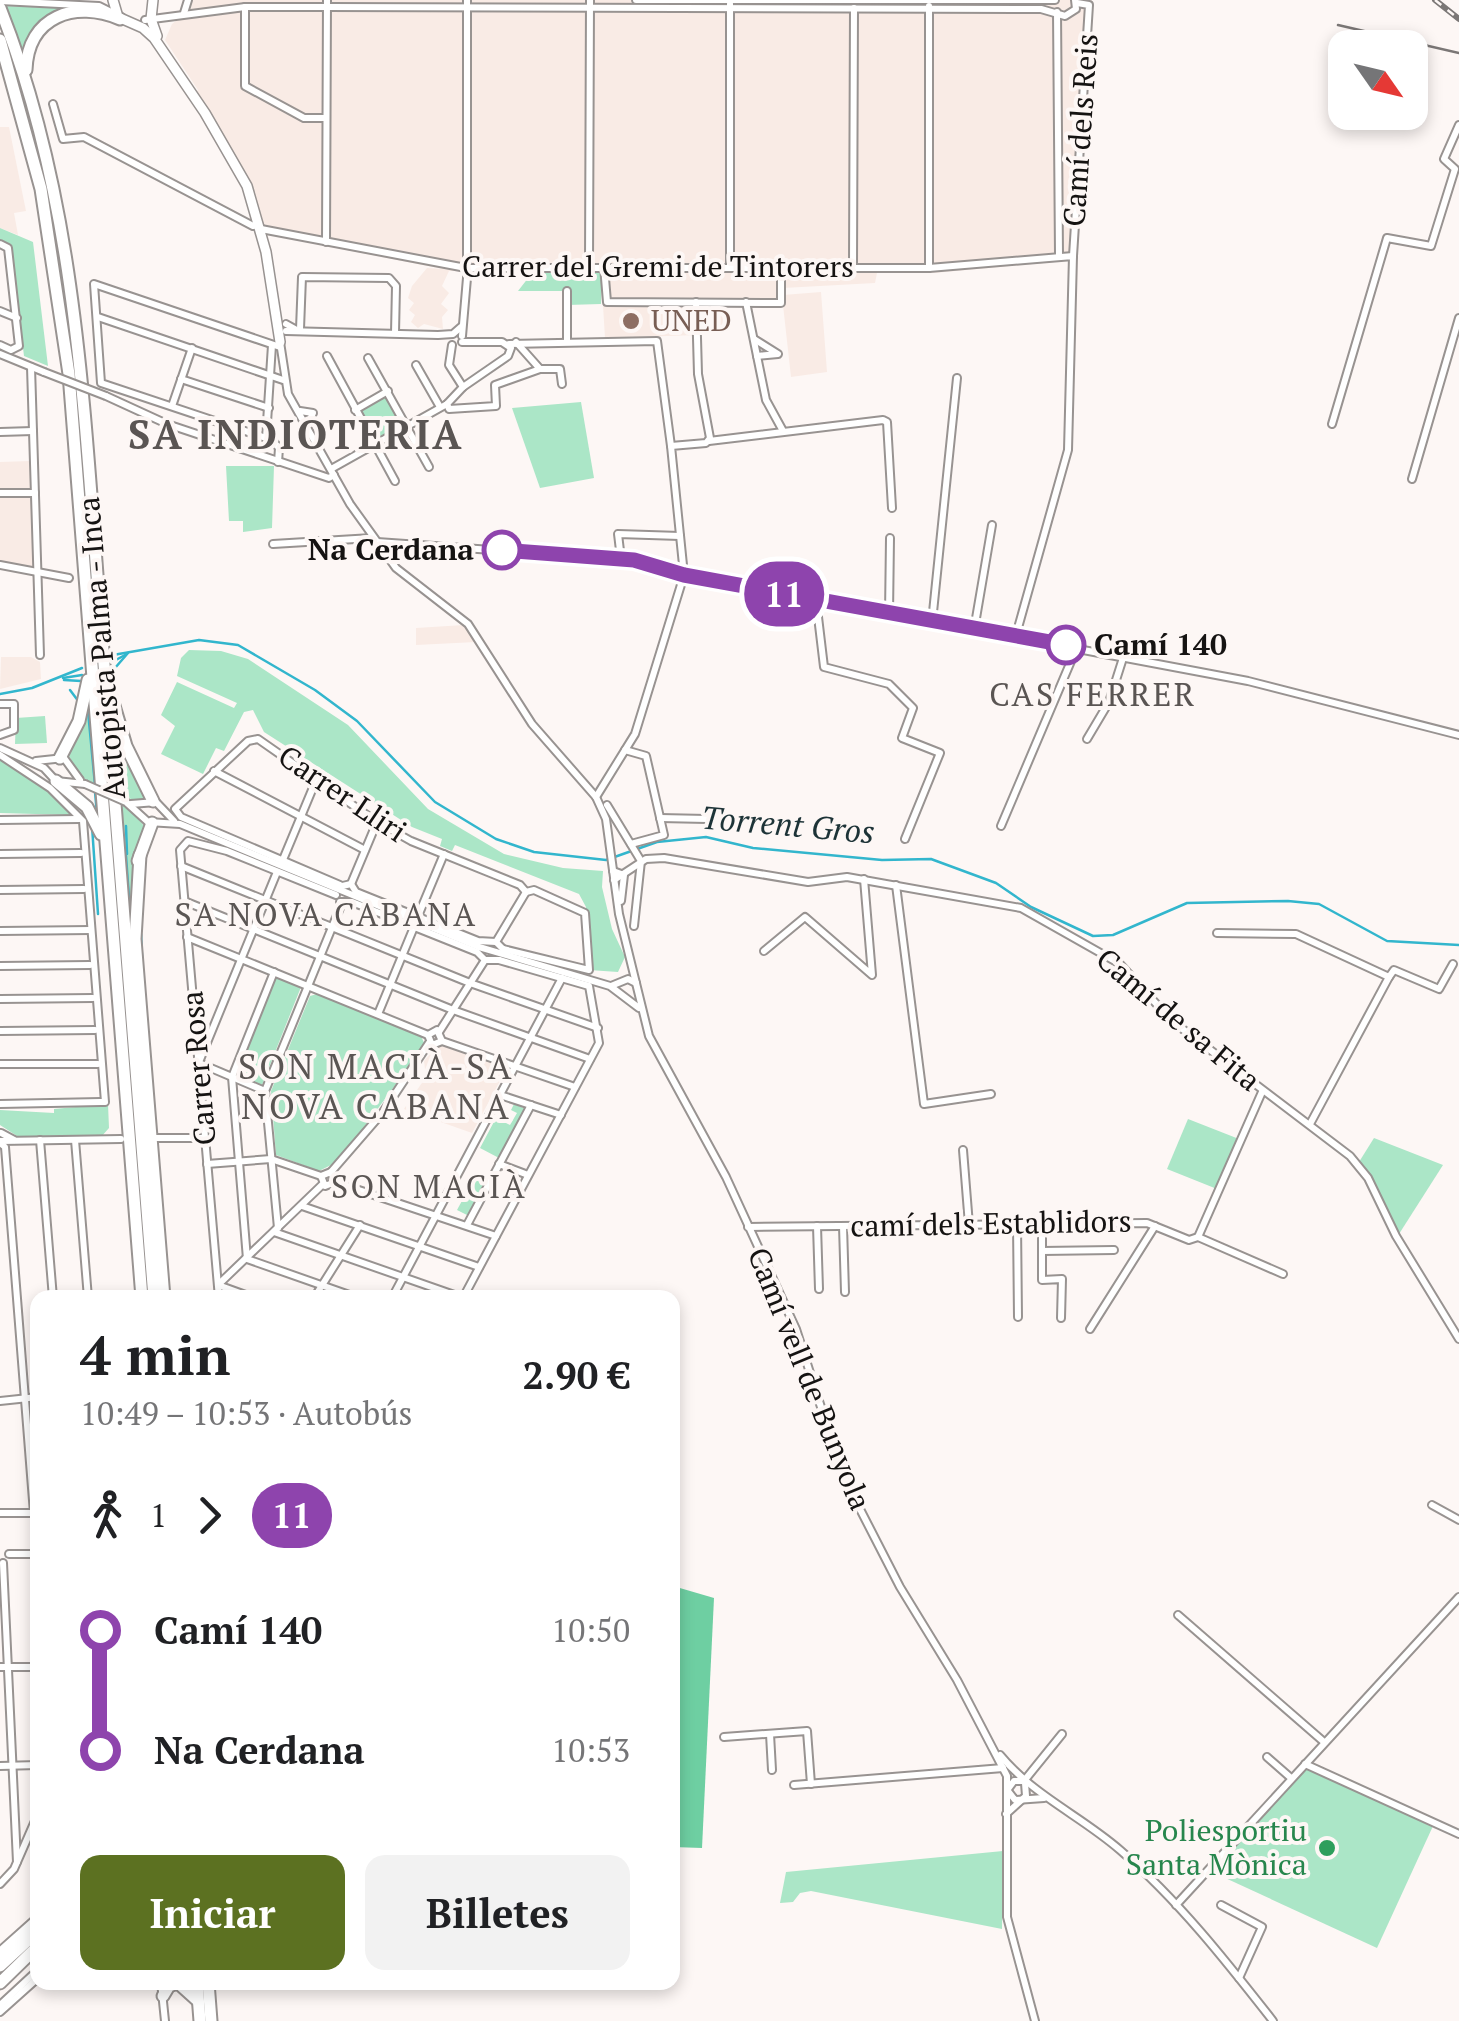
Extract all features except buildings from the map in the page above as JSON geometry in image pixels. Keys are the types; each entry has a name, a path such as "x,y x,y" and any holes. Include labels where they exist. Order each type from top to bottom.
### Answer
{"highway":[{"name":"Autopista Palma - Inca","path":"0,4 25,79 55,198 72,303 153,1290"},
{"path":"25,79 31,40 52,16 86,9 123,19"},
{"name":"Autopista Palma - Inca","path":"0,40 34,158 57,282 91,652 141,1290"},
{"path":"56,759 68,750 81,714 91,652"},
{"path":"104,668 126,746 154,803"},
{"path":"57,778 87,807 107,849"},
{"path":"127,959 140,855 150,820"},
{"path":"140,855 135,939 163,1290"},
{"path":"0,1954 30,1927"},
{"path":"2,1974 30,1942"},
{"path":"2,1974 30,1954"},
{"path":"186,1990 198,2000"},
{"path":"197,1990 200,2021"},
{"path":"209,1990 211,2021"}],"main road":[{"path":"113,0 123,19 148,31 170,60"},
{"path":"123,19 151,12 170,60"},
{"name":"Camí vell de Bunyola","path":"170,60 230,152 260,227 283,331"}],"street":[{"path":"182,13 188,0"},
{"path":"636,0 854,8 929,3 1056,10 1069,16"},
{"path":"151,12 327,3 1056,0 1058,256"},
{"path":"1058,42 1076,2"},
{"name":"Camí dels Reis","path":"1016,635 1068,450 1073,256 1088,2 1076,2"},
{"path":"326,242 327,3"},
{"path":"730,3 730,268"},
{"path":"929,3 929,268"},
{"path":"0,4 102,6 123,19"},
{"path":"464,386 450,365 452,345 462,326 466,268 467,4"},
{"path":"589,267 590,4"},
{"path":"245,8 248,90 304,118 325,118"},
{"path":"853,268 854,8"},
{"name":"Carrer del Gremi de Tintorers","path":"54,104 63,139 84,136 253,226 466,268 929,268 1058,256"},
{"path":"1332,424 1388,238 1431,246 1457,170 1444,159 1459,125"},
{"path":"0,244 8,248 18,346 14,350 0,345"},
{"name":"Camí dels Reis","path":"1058,256 1073,256"},
{"path":"604,266 607,302 780,302 781,268"},
{"path":"266,438 271,376 302,277 389,278 396,286 395,333"},
{"path":"0,278 13,283"},
{"path":"278,462 279,448 266,438 101,383 94,284 283,331 438,335 512,343 656,341 684,575 635,734 596,797"},
{"path":"567,292 567,342"},
{"path":"696,302 698,374 709,442"},
{"path":"746,302 766,400 782,431"},
{"path":"0,312 17,318"},
{"path":"98,317 283,380"},
{"path":"1412,479 1459,318"},
{"name":"Camí vell de Bunyola","path":"283,331 283,380 300,411 309,409 313,413 308,426 375,540 396,568 468,624 532,724 596,797 611,850 619,914 638,987 639,1008"},
{"path":"438,335 452,345"},
{"path":"753,339 778,354 757,356"},
{"path":"512,343 540,370"},
{"path":"0,354 166,424 329,478 374,444 444,406 464,386 508,356 512,343"},
{"path":"172,406 192,348"},
{"path":"327,356 395,482"},
{"path":"368,358 429,466"},
{"path":"416,364 449,409 496,406 495,384 540,370 560,369 562,384"},
{"path":"31,367 40,654"},
{"path":"932,622 957,378"},
{"path":"182,379 268,408"},
{"path":"355,410 388,392"},
{"path":"671,446 883,420 887,422 892,508"},
{"path":"0,432 33,431"},
{"path":"0,493 35,493"},
{"path":"974,630 992,525"},
{"path":"621,558 618,534 680,536"},
{"path":"889,614 890,538"},
{"path":"273,544 375,540 621,558 684,575 1248,682 1459,735"},
{"path":"0,565 68,578"},
{"path":"816,600 824,667 889,684 914,708 902,738 940,752 906,839"},
{"path":"1000,826 1076,647"},
{"path":"1087,740 1108,702 1123,658"},
{"path":"0,704 14,704 14,730 0,735"},
{"name":"Carrer Lliri","path":"282,862 180,817 176,809 248,740 258,739 376,822 520,885 526,892 534,890 585,913 589,970 502,955"},
{"path":"625,750 646,756 664,835 631,844"},
{"path":"0,752 23,758 56,759 72,768 84,784"},
{"path":"0,752 50,788 83,822 101,1102"},
{"path":"23,758 57,778 84,784 126,802 150,820 180,824 351,896 589,986 599,1043 467,1290"},
{"path":"56,759 57,778"},
{"path":"57,778 72,768"},
{"path":"214,770 365,850"},
{"path":"317,778 282,862 414,927 480,947 496,942 526,892"},
{"path":"126,802 154,803 180,824"},
{"path":"150,820 163,815 154,803"},
{"path":"150,820 154,803"},
{"path":"607,805 641,864 634,926"},
{"path":"660,818 707,819"},
{"path":"0,820 79,819"},
{"path":"0,1104 105,1102 79,819"},
{"path":"276,1230 265,1091 332,927 351,896 376,822"},
{"name":"Carrer Rosa","path":"218,1290 180,850 188,842 212,847 277,872"},
{"path":"0,854 80,854"},
{"path":"418,916 444,854"},
{"name":"Camí de sa Fita","path":"641,864 664,858 808,882 846,876 864,879 1021,908 1093,947 1120,964 1172,1021 1350,1156 1368,1178 1396,1236 1459,1339"},
{"path":"614,880 641,864"},
{"path":"181,866 470,983 598,1028"},
{"path":"613,871 624,875"},
{"path":"265,1091 198,1063 277,872 418,916 480,947 485,960"},
{"path":"619,914 624,875"},
{"path":"764,951 805,916 872,975 864,879"},
{"path":"896,885 924,1104 992,1094"},
{"path":"0,890 84,890"},
{"path":"184,900 452,1010 590,1059"},
{"path":"378,1014 414,927"},
{"path":"0,931 89,930"},
{"path":"1217,934 1296,934 1390,977"},
{"path":"188,937 378,1014 429,1039 576,1087"},
{"path":"496,942 502,955"},
{"path":"232,1290 218,1285 302,1206 383,1112 485,960 502,955 610,986 638,987"},
{"path":"1310,1124 1394,970 1439,989 1453,964"},
{"path":"0,966 90,965"},
{"path":"625,987 632,969"},
{"path":"247,1259 232,1077 274,972"},
{"path":"396,1290 562,978"},
{"path":"625,987 638,987"},
{"name":"Camí vell de Bunyola","path":"625,987 639,1008 661,1062 726,1177 808,1360 843,1476 900,1587 991,1744"},
{"path":"0,999 92,998"},
{"path":"0,1030 95,1030"},
{"path":"439,1032 442,1041"},
{"path":"0,1064 98,1064"},
{"path":"1198,1237 1262,1092"},
{"path":"500,1095 561,1115"},
{"path":"466,1225 531,1105"},
{"path":"0,1138 121,1139"},
{"path":"0,1138 5,1147 30,1444"},
{"path":"155,1138 205,1138"},
{"path":"40,1140 52,1290"},
{"path":"75,1140 87,1290"},
{"path":"963,1150 969,1225"},
{"path":"208,1164 271,1160 496,1236"},
{"path":"499,1164 528,1175"},
{"path":"330,1172 335,1182"},
{"path":"302,1206 479,1267"},
{"path":"1017,1224 1018,1317"},
{"path":"1042,1224 1042,1280 1062,1279 1062,1318"},
{"path":"319,1290 360,1225"},
{"path":"817,1226 819,1289"},
{"path":"843,1226 844,1292"},
{"path":"1090,1329 1155,1226"},
{"name":"camí dels Establidors","path":"748,1227 1155,1226 1189,1240 1198,1237 1282,1274"},
{"path":"276,1230 440,1290"},
{"path":"1042,1251 1114,1250"},
{"path":"247,1259 336,1290"},
{"path":"0,1401 30,1398"},
{"path":"1432,1505 1459,1520"},
{"path":"0,1513 30,1513"},
{"path":"2,1546 8,1554"},
{"path":"8,1554 30,1554"},
{"path":"8,1554 2,1563 4,1667 15,1865"},
{"path":"0,1594 4,1667"},
{"path":"1176,1904 1459,1597"},
{"path":"1178,1616 1324,1742"},
{"path":"4,1667 30,1667"},
{"path":"724,1738 807,1731 811,1784"},
{"path":"770,1734 772,1770"},
{"path":"1024,1782 1062,1734"},
{"path":"991,1744 1004,1768 1007,1790 1006,1917 1036,2021"},
{"path":"991,1744 1024,1782 1116,1846 1176,1904 1273,2021"},
{"path":"1267,1758 1291,1778"},
{"path":"1304,1764 1459,1834"},
{"path":"794,1785 1004,1768"},
{"path":"1007,1790 1014,1781 1024,1782"},
{"path":"1006,1814 1027,1794 1024,1782"},
{"path":"1007,1790 1012,1799 1046,1798"},
{"path":"0,1884 15,1865 30,1832"},
{"path":"1221,1905 1262,1926 1239,1978"},
{"path":"0,2008 30,1978"},
{"path":"0,2008 30,1984"},
{"path":"162,1990 165,2021"}],"shaded area":[{"path":"190,0 1092,0 1077,260 934,273 877,273 875,283 783,288 783,295 821,292 827,372 791,377 783,305 722,306 726,325 699,325 698,335 605,338 601,273 449,271 442,286 449,293 441,304 448,310 442,317 443,329 424,324 418,328 411,322 415,315 409,310 414,303 408,298 412,286 427,268 443,269 281,237 260,224 247,186 193,94 198,90 165,40 172,24 190,10"},
{"path":"0,127 9,127 26,211 14,213 18,235 0,228"},
{"path":"30,461 34,569 0,563 0,462"},
{"path":"464,625 476,642 416,645 416,628"},
{"path":"1,657 31,657 40,662 41,679 0,689"},
{"path":"441,1042 507,1068 472,1133 404,1109 426,1077 424,1061"}],"green space":[{"path":"5,6 60,9 39,24 23,55"},
{"path":"0,228 33,242 48,366 24,356 11,245 0,240"},
{"path":"532,273 602,273 601,304 567,305 567,291 518,291"},
{"path":"388,391 407,426 374,444 355,410"},
{"path":"581,402 594,478 540,488 512,408"},
{"path":"226,466 274,466 272,528 243,532 243,521 229,521"},
{"path":"189,650 221,651 248,659 348,725 428,809 504,854 563,868 603,871 602,887 612,929 625,957 618,972 589,970 586,907 579,894 455,845 452,851 440,846 442,839 412,827 264,732 253,710 244,712 224,751 216,748 203,774 161,754 175,726 161,715 177,682 234,708 237,703 177,676 181,658"},
{"path":"89,691 96,785 80,776 69,756"},
{"path":"112,706 149,797 137,801 119,795"},
{"path":"45,716 47,743 15,744 16,718"},
{"path":"0,759 43,786 71,815 0,813"},
{"path":"120,804 130,808 144,826 128,918"},
{"path":"276,977 301,987 262,1085 237,1075"},
{"path":"317,994 421,1036 425,1045 339,1161 319,1171 276,1155 271,1091 310,996"},
{"path":"108,1104 109,1128 101,1137 17,1136 0,1125 0,1110 54,1113 54,1109"},
{"path":"514,1104 526,1109 499,1158 480,1148 496,1118 510,1125 517,1113 511,1110"},
{"path":"1188,1119 1239,1139 1217,1189 1167,1169"},
{"path":"1374,1138 1443,1165 1399,1234 1359,1162"},
{"path":"477,1173 488,1179 469,1216 457,1210"},
{"path":"680,1588 714,1598 702,1848 680,1847"},
{"name":"Poliesportiu Santa Mònica","path":"1311,1768 1433,1826 1377,1948 1210,1871 1303,1770"},
{"path":"1003,1851 1002,1929 811,1891 800,1893 793,1902 780,1903 786,1872"}],"waterway":[{"name":"Torrent Gros","path":"113,655 199,640 238,645 315,690 357,721 435,802 496,839 534,852 606,860 657,842 706,837 753,848 882,860 931,859 996,883 1031,907 1093,936 1113,935 1187,903 1288,901 1319,904 1387,941 1459,945"},
{"path":"115,668 128,653"},
{"path":"114,661 125,655"},
{"name":"Torrent Gros","path":"0,694 32,688 82,668"},
{"path":"63,678 82,675"},
{"path":"64,680 81,681"},
{"path":"70,690 79,702"},
{"path":"88,711 95,785"},
{"path":"95,792 97,814"},
{"path":"92,826 98,914"},
{"path":"126,826 127,854"},
{"path":"126,856 129,898"},
{"path":"141,934 142,957"}],"tram line":[{"path":"1338,25 1459,53"}],"railway":[{"path":"1435,0 1459,19"}],"bus line":[{"name":"11","path":"502,550 634,560 684,575 1066,645"}],"place":[{"name":"UNED","path":"631,321"},
{"name":"Na Cerdana","path":"502,550"},
{"name":"Camí 140","path":"1066,645"},
{"name":"Poliesportiu Santa Mònica","path":"1327,1848"}],"district":[{"name":"SA INDIOTERIA","path":"296,435"},
{"name":"CAS FERRER","path":"1093,695"},
{"name":"SA NOVA CABANA","path":"326,915"},
{"name":"SON MACIÀ-SA NOVA CABANA","path":"376,1087"},
{"name":"SON MACIÀ","path":"429,1187"}]}
